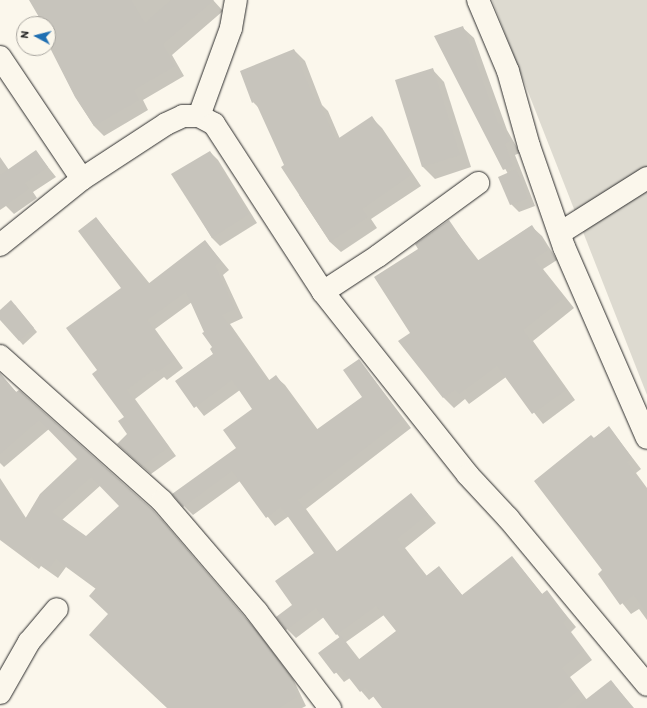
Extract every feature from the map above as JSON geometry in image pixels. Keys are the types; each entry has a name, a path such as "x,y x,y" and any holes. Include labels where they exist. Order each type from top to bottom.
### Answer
{"street":[{"path":"198,116 231,28 236,0"},
{"path":"478,0 508,70 529,146 560,233 647,438"},
{"path":"0,57 82,178"},
{"path":"0,245 82,178 166,124 183,116 198,116 214,124 323,292 468,475 508,518 647,685"},
{"path":"560,233 647,178"},
{"path":"323,292 378,256 478,183"},
{"path":"0,356 162,501 257,612 330,708"},
{"path":"0,692 29,642 57,609"}],"shaded area":[{"path":"492,0 647,0 647,395"}],"building":[{"path":"29,0 131,0 145,23 171,0 214,0 163,44 175,66 134,90 139,100 94,126 75,97 54,56 56,56 56,16 38,16"},
{"path":"463,26 498,124 500,123 510,141 505,144 513,166 503,170 434,36"},
{"path":"294,49 315,101 318,100 336,140 372,116 411,175 362,209 368,217 330,242 281,167 284,165 255,101 252,103 240,71"},
{"path":"433,68 460,155 422,167 395,80"},
{"path":"36,150 48,167 25,183 29,189 0,209 0,175"},
{"path":"210,151 249,214 212,238 171,174"},
{"path":"516,169 528,198 510,205 498,177"},
{"path":"96,217 148,284 205,240 221,261 215,266 235,309 222,315 268,381 276,375 316,430 362,397 343,370 359,359 403,419 298,500 336,552 411,493 428,514 397,539 426,576 439,566 462,595 512,556 542,594 547,590 568,618 563,623 584,650 562,668 579,690 557,708 382,708 366,687 360,692 342,669 334,674 318,653 341,636 358,660 396,631 376,606 336,635 316,608 286,630 276,617 292,605 275,581 314,553 281,507 266,518 232,471 183,507 172,494 236,448 223,430 252,409 232,380 194,408 175,381 213,354 210,349 212,347 202,333 204,332 186,292 147,320 176,359 157,372 155,369 127,390 169,447 142,466 117,444 127,434 118,421 124,417 92,374 97,370 66,328 121,288 78,231"},
{"path":"449,220 477,261 532,225 548,250 534,259 564,298 523,330 566,390 532,414 497,366 459,394 455,390 443,398 398,341 410,333 374,277 418,249 415,244"},
{"path":"11,300 34,328 19,341 0,320 0,310"},
{"path":"0,373 16,392 19,390 153,510 247,620 284,668 298,696 279,708 167,708 89,635 108,614 89,596 96,588 56,559 48,570 31,557 29,560 0,539 0,482 25,519 40,494 77,459 39,420 0,454","holes":["91,477 119,506 86,536 52,512"]},
{"path":"609,426 632,458 627,462 647,491 647,614 634,595 620,605 598,574 602,570 534,481 591,435 594,438"},
{"path":"611,680 633,708 575,708"}]}
